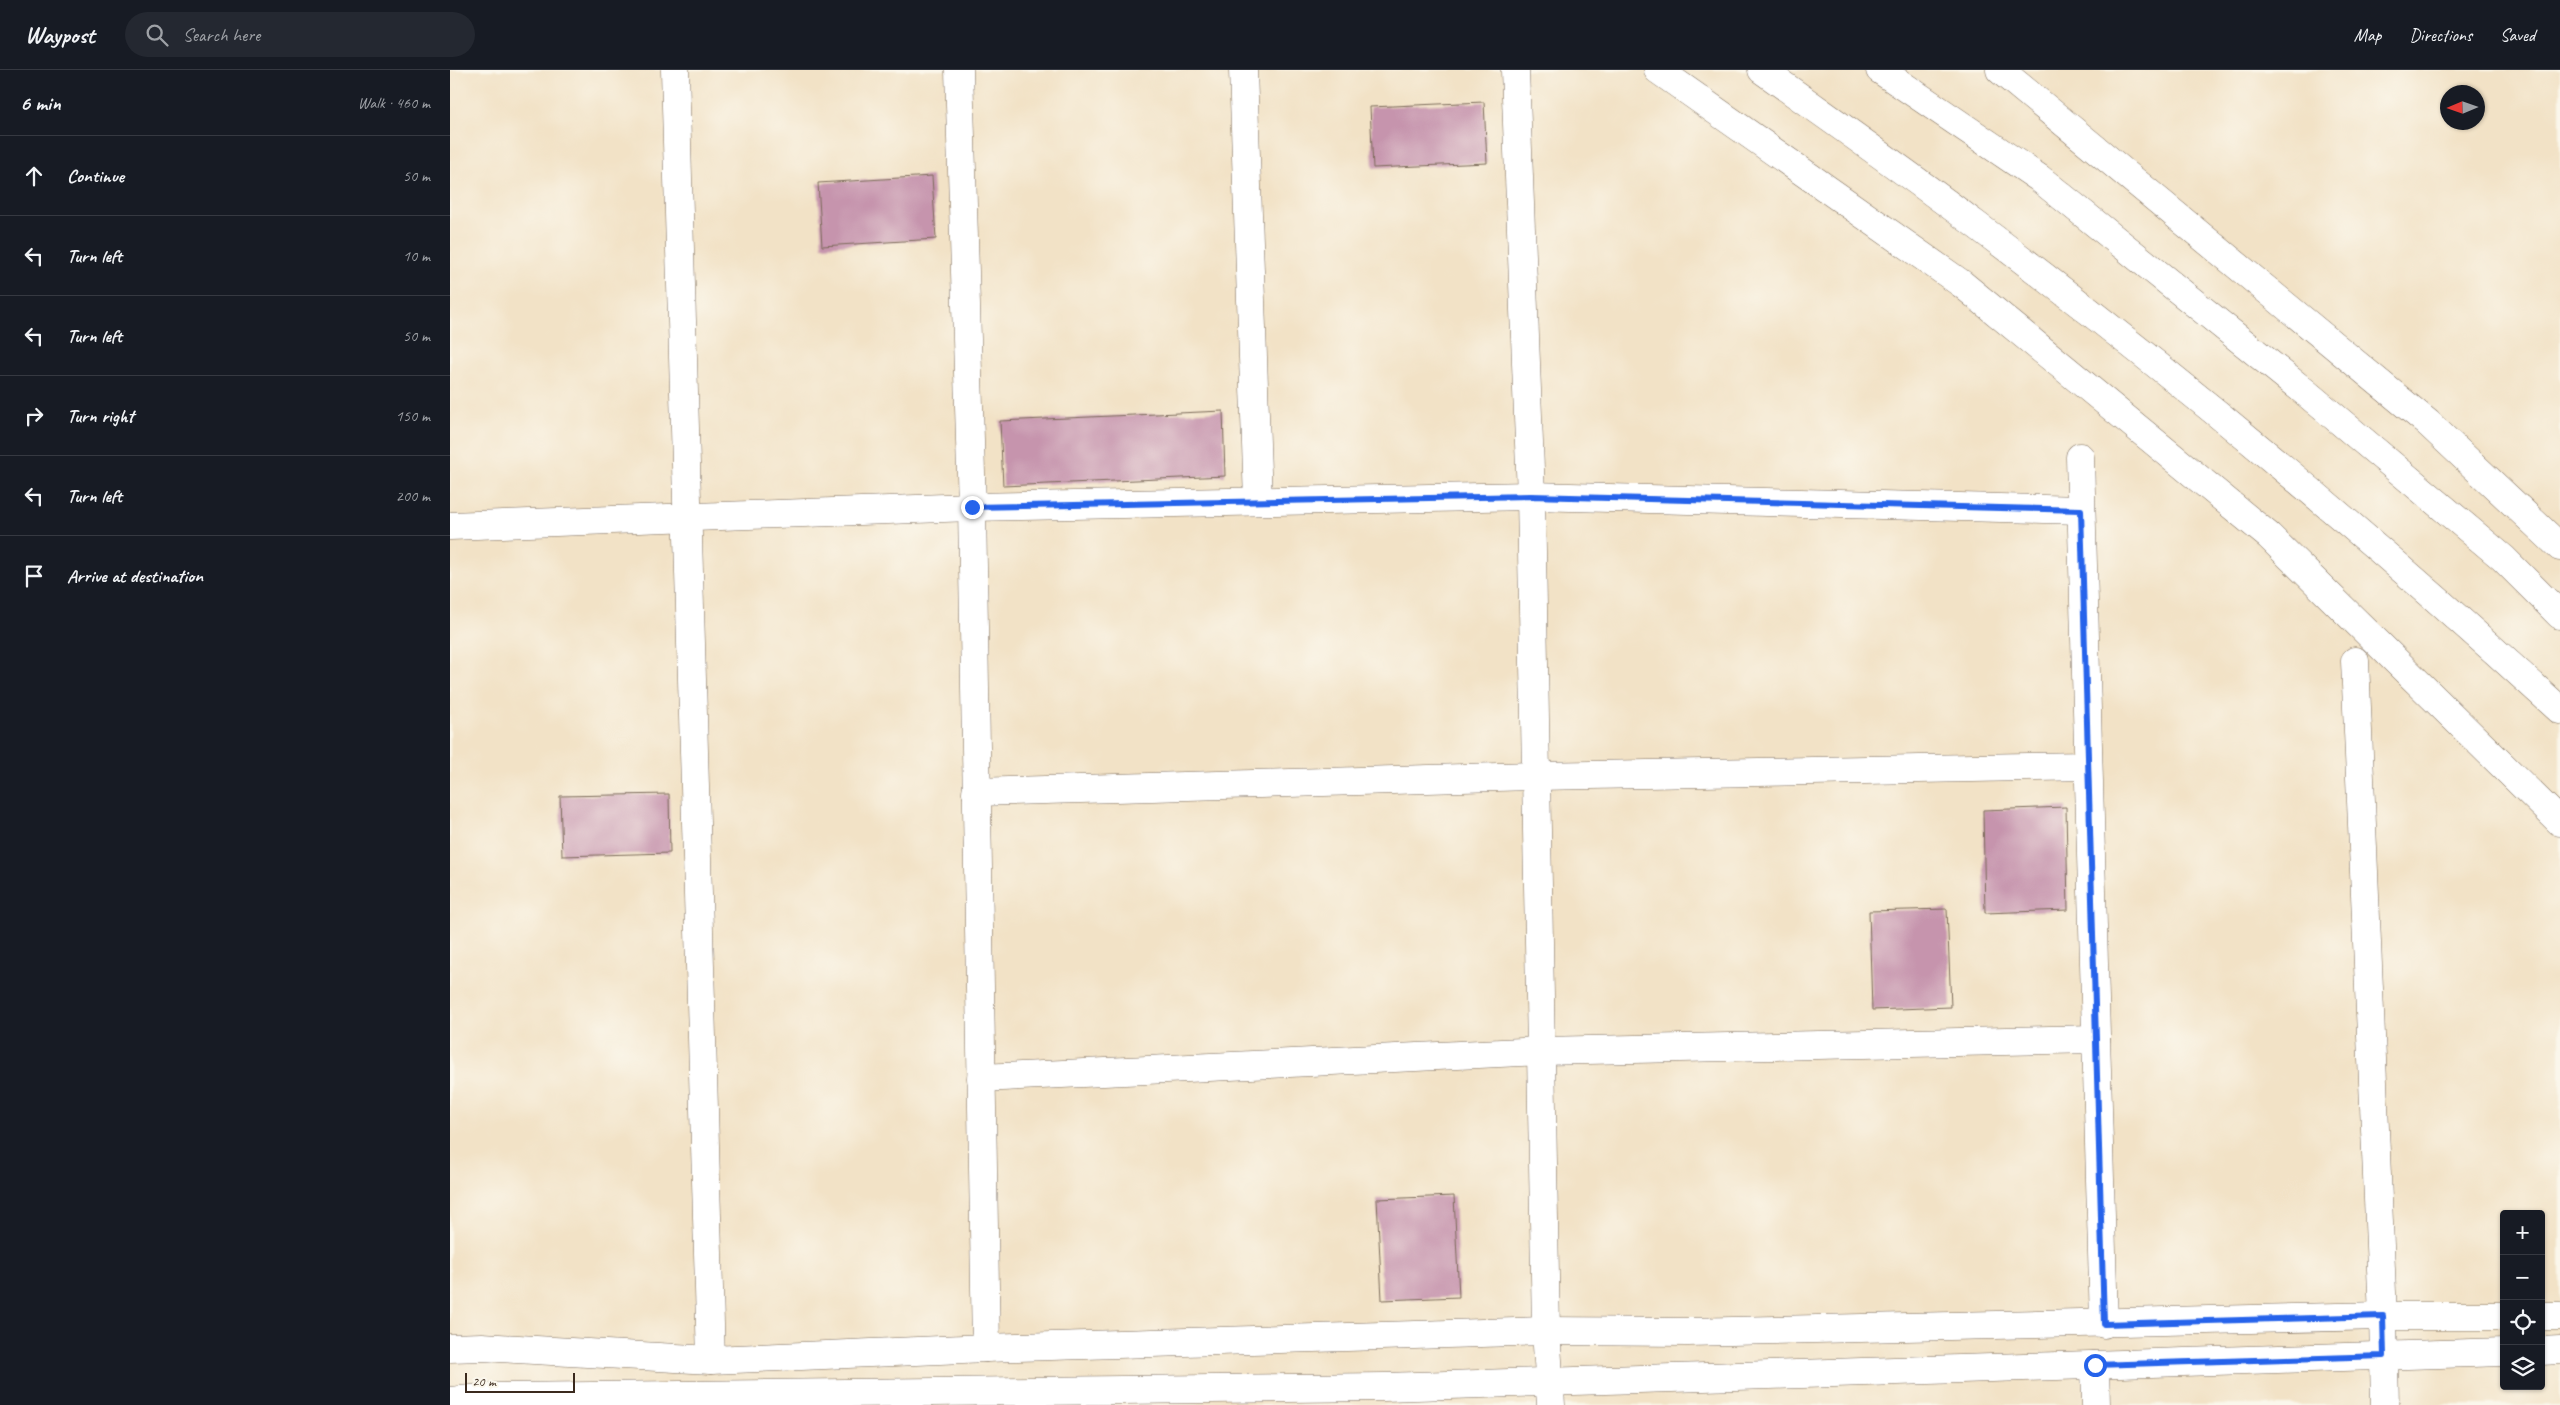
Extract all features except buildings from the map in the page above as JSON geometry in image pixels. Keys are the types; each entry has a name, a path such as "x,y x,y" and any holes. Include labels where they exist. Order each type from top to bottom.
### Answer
{"street":[{"path":"675,70 711,1360"},
{"path":"959,70 972,507 986,1348"},
{"path":"1243,70 1258,501"},
{"path":"1515,70 1531,496 1546,1331 1551,1394"},
{"path":"1658,70 1962,284 2261,530 2560,822"},
{"path":"1762,70 1975,224 2228,422 2451,611 2560,710"},
{"path":"1880,70 2039,178 2306,392 2503,558 2560,615"},
{"path":"2000,70 2428,423 2560,547"},
{"path":"2080,457 2104,1324"},
{"path":"450,526 688,519 972,507 1531,496 2081,510"},
{"path":"2355,661 2383,1316 2384,1405"},
{"path":"976,792 1536,776 2088,766"},
{"path":"981,1078 1541,1051 2096,1039"},
{"path":"450,1348 482,1347 711,1360 986,1348 1546,1331 1688,1332 2104,1324 2383,1316 2500,1316"},
{"path":"2545,1316 2560,1316"},
{"path":"2545,1351 2560,1350"},
{"path":"450,1401 493,1397 1384,1387 1551,1394 2095,1365 2500,1352"},
{"path":"2095,1365 2096,1405"}],"route":[{"path":"972,507 1531,496 2081,510 2104,1324 2383,1316 2384,1356 2095,1365"}]}
